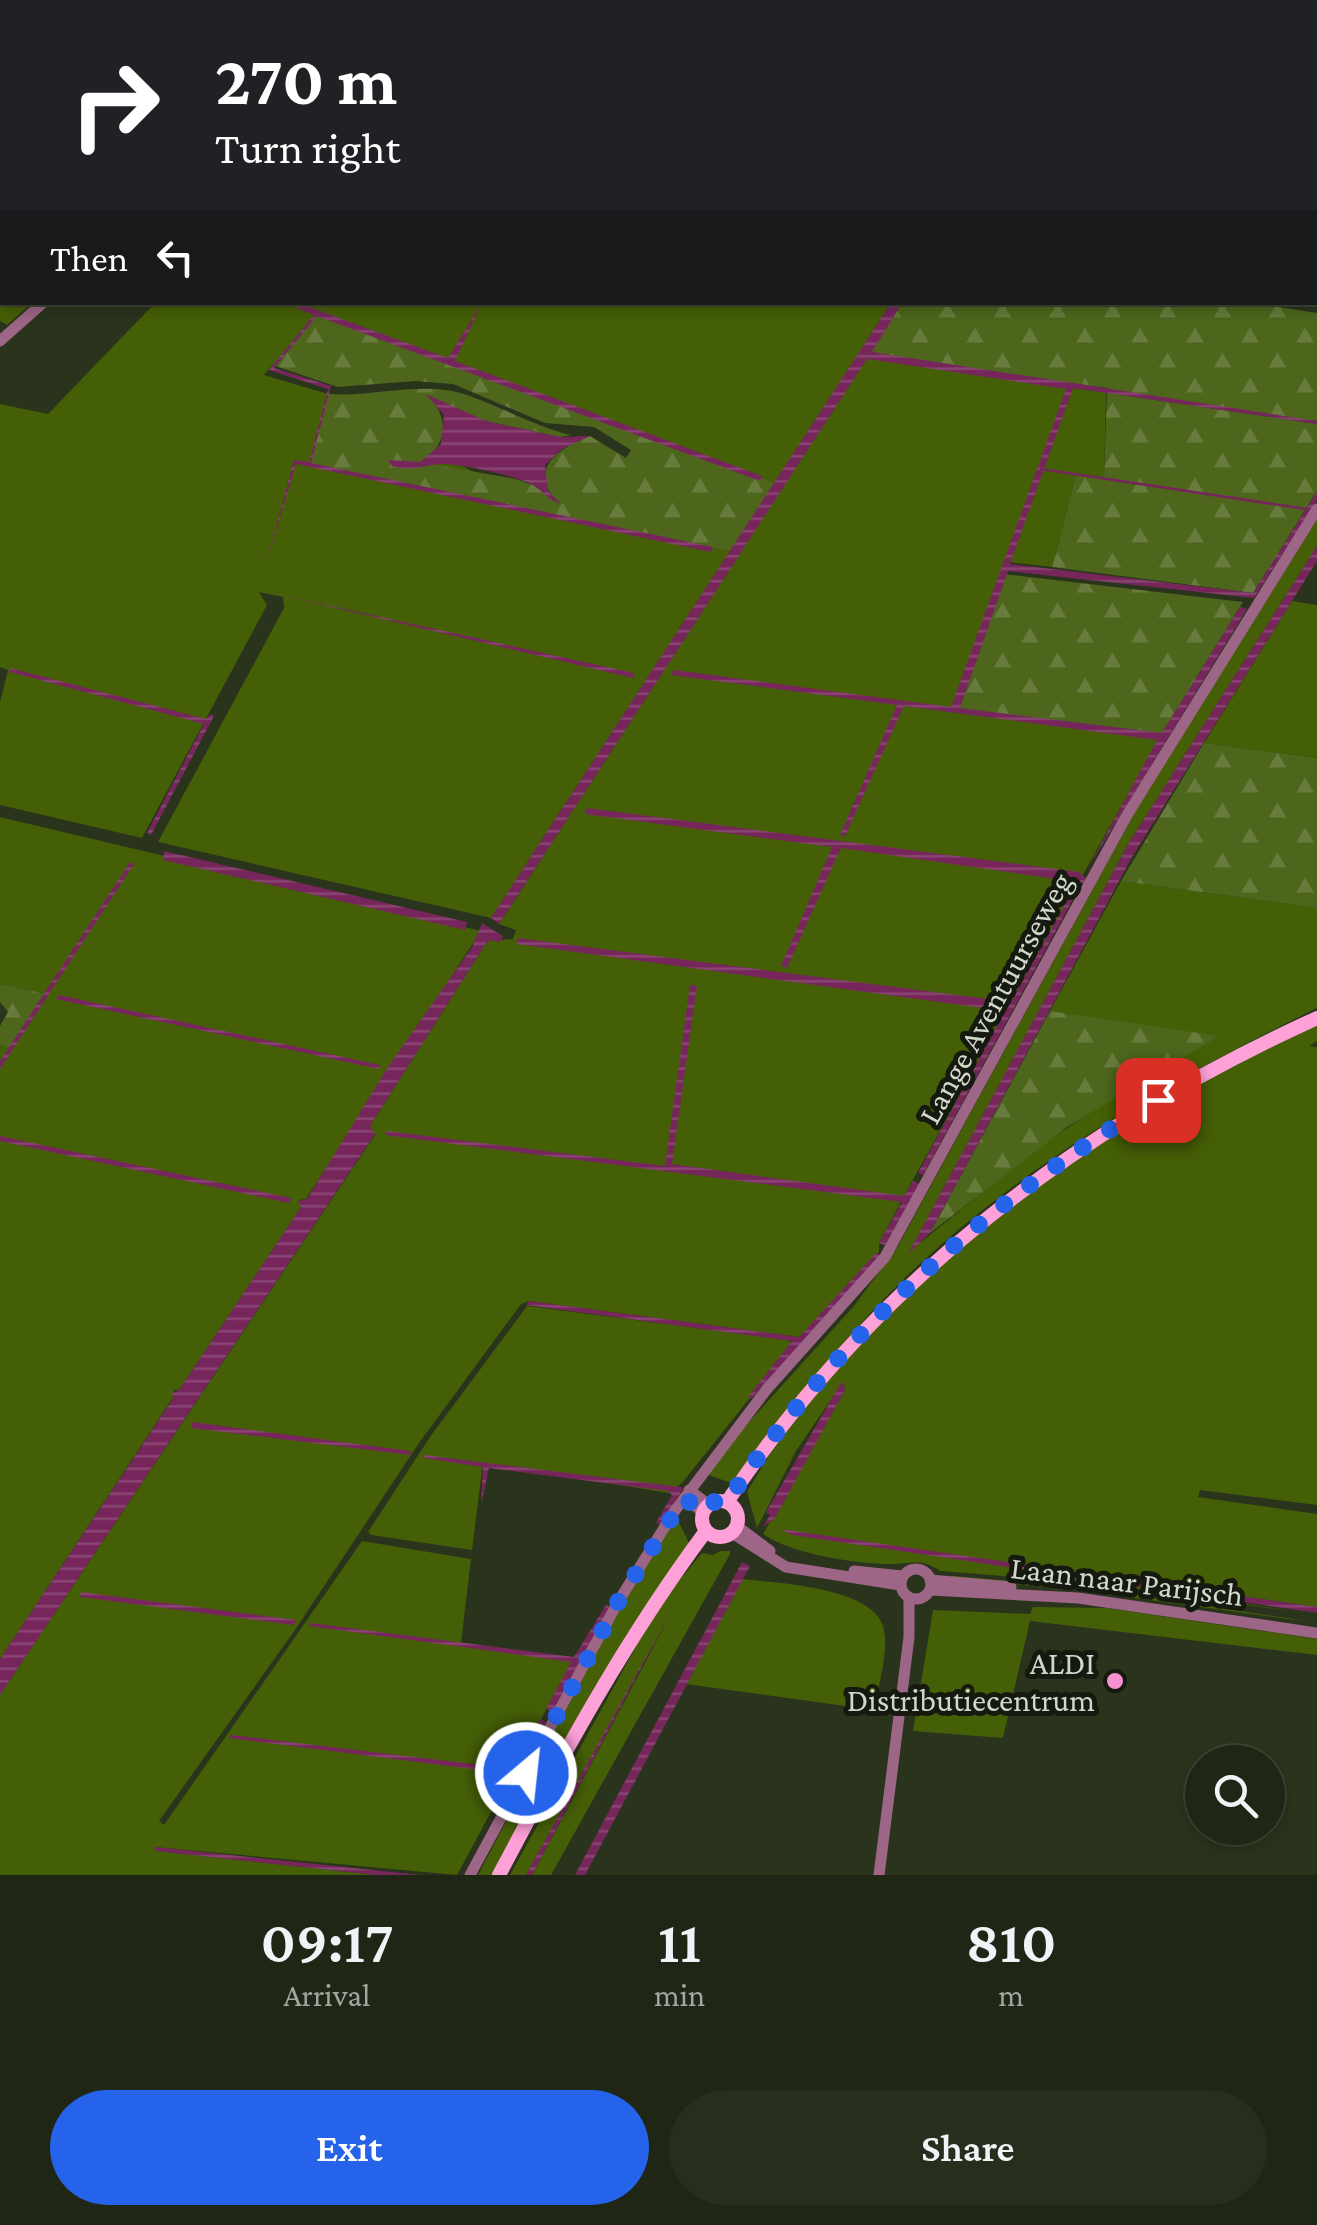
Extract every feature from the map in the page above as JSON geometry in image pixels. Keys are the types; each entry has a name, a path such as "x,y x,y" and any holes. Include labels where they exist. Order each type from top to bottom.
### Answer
{"main road":[{"path":"500,1875 570,1740 634,1635 709,1534 734,1530 731,1505 754,1467 817,1381 884,1306 1004,1206 1136,1113 1317,1018"},
{"path":"709,1534 706,1508 731,1505"}],"street":[{"path":"0,341 41,305"},
{"name":"Lange Aventuurseweg","path":"470,1875 618,1602 687,1494 767,1389 885,1257 1127,816 1317,509"},
{"path":"687,1494 706,1508"},
{"path":"734,1530 786,1567 901,1581 914,1599"},
{"name":"Laan naar Parijsch","path":"901,1581 918,1568 930,1585 1078,1598 1317,1630"},
{"path":"879,1875 914,1599 930,1585"}],"green space":[{"path":"0,305 30,305 7,325 0,321"},
{"path":"153,305 890,305 775,483 319,310 264,375 328,394 552,514 730,551 491,918 158,842 284,608 283,597 259,592 267,605 142,838 0,805 0,702 8,670 0,667 0,404 48,414"},
{"path":"901,305 1265,305 1317,313 1317,421 1108,393 1317,424 1317,491 1253,593 1052,567 1076,475 1104,478 1107,388 869,355"},
{"path":"319,310 775,483 730,551 309,465 328,394 416,389 459,393 571,435 560,437 486,421 428,396 440,413 443,431 436,448 420,462 515,479 533,485 559,502 549,491 546,471 567,447 590,436 626,458 631,450 594,427 545,423 453,384 415,381 338,387 272,365"},
{"path":"869,355 1106,393 1104,479 1076,475 1052,567 1008,562 956,709 1162,733 910,1185 879,1243 879,1252 799,1337 529,1301 521,1304 419,1443 297,1627 159,1821 164,1825 362,1541 471,1559 461,1643 574,1658 457,1875 155,1847 156,1851 376,1875 0,1875 0,1695 375,1135 370,1126 485,945 489,940 513,939 516,930 499,924"},
{"path":"1317,519 1317,546 1127,846 910,1251 1037,1148 1132,1085 1217,1037 1050,1011 1121,881 1317,908 1317,1008 1155,1094 1052,1158 1003,1194 910,1273 862,1323 734,1484 703,1473 854,1306 897,1248 1134,813"},
{"path":"1004,574 1243,602 1162,733 956,709"},
{"path":"1292,601 1317,605 1317,758 1204,743"},
{"path":"1204,743 1317,758 1317,908 1121,881"},
{"path":"0,817 481,931 306,1199 299,1200 301,1207 179,1390 174,1390 174,1396 0,1659 0,1045 9,1049 45,994 0,984"},
{"path":"0,984 46,994 9,1049 0,1045 0,1026 8,1012 0,1002"},
{"path":"1050,1011 1219,1036 1067,1127 930,1233"},
{"path":"1317,1023 1317,1041 1309,1046 1317,1047 1317,1505 1200,1490 1198,1497 1317,1514 1317,1607 784,1531 1317,1615 1112,1585 941,1571 918,1562 880,1564 845,1560 775,1541 763,1534 845,1390 843,1382 796,1451 757,1528 747,1492 798,1414 858,1342 924,1277 997,1217 1074,1162 1153,1111"},
{"path":"527,1306 788,1340 793,1344 682,1483 669,1493 483,1463 472,1550 371,1535 368,1532 430,1437"},
{"path":"676,1516 689,1543 493,1875 478,1875 620,1604"},
{"path":"720,1551 730,1554 551,1875 532,1875 671,1614 526,1875 510,1875 659,1605 702,1553 713,1555"},
{"path":"742,1579 821,1589 861,1603 875,1613 883,1626 885,1645 874,1710 686,1684"},
{"path":"952,1579 1095,1588 1317,1623 1062,1588"},
{"path":"1033,1607 1106,1608 1317,1639 1317,1655 1030,1621 1003,1738 913,1731 933,1610 1030,1614"}],"shaded area":[{"path":"289,305 303,305 448,358 481,305 455,361 762,476 760,481 317,316 274,368 331,386 311,463 713,547 710,552 296,464 265,568 294,460 309,462 328,389 269,370 314,315"},
{"path":"890,305 901,305 872,352 1317,421 1073,388 1010,564 1253,593 1317,492 1317,500 1254,598 1008,571 960,708 1162,733 1240,607 1247,609 1088,868 1157,740 904,706 845,836 840,835 897,705 671,675 674,670 951,707 1066,389 867,359 499,924 491,918"},
{"path":"426,394 486,421 560,437 590,436 562,449 545,465 548,491 561,504 529,483 488,471 445,464 392,466 388,460 420,462 441,444 444,415"},
{"path":"1317,546 1317,561 1132,857 930,1233 908,1254 1127,846"},
{"path":"272,593 634,673 633,678"},
{"path":"10,668 206,719 214,716 151,835 147,833 204,724 10,672"},
{"path":"587,808 1079,872 1086,878 1084,883 841,848 787,968 781,966 832,847 585,814"},
{"path":"164,851 467,922 465,930 163,860"},
{"path":"130,862 134,864 0,1069 0,1061"},
{"path":"1073,890 1077,892 923,1175 918,1173 1005,1011 517,944 518,938 1011,1002"},
{"path":"482,923 503,936 501,942 489,940 485,945 370,1126 375,1134 0,1695 0,1659 174,1397 171,1394 179,1390 301,1207 298,1201 307,1199 388,1067 472,947"},
{"path":"690,985 697,986 672,1164 904,1196 913,1181 919,1184 885,1245 879,1243 902,1202 385,1135 387,1131 665,1166"},
{"path":"59,995 380,1065 379,1069 56,999"},
{"path":"0,1136 291,1198 289,1203 0,1141"},
{"path":"876,1253 880,1255 751,1399 749,1396 792,1341 526,1305 529,1301 799,1337"},
{"path":"842,1381 845,1390 775,1518 763,1527 770,1515 766,1512"},
{"path":"193,1422 410,1451 411,1455 191,1428"},
{"path":"424,1455 683,1489 660,1525 656,1523 672,1495 668,1491 489,1468 481,1505 483,1467"},
{"path":"780,1529 1317,1607 1317,1613 792,1535"},
{"path":"742,1562 750,1566 585,1875 575,1875"},
{"path":"81,1592 296,1620 294,1625 80,1597"},
{"path":"606,1605 610,1607 552,1712 546,1709 571,1662 309,1626 310,1623 574,1657"},
{"path":"670,1613 532,1875 526,1875"},
{"path":"541,1719 546,1722 502,1804 497,1802 511,1774 229,1738 230,1735 514,1769"},
{"path":"155,1847 420,1875 376,1875 156,1851"}],"waterway":[{"path":"1041,469 1306,509"}],"place":[{"name":"ALDI Distributiecentrum","path":"1115,1681"}],"route":[{"path":"526,1773 618,1602 684,1498 703,1512 713,1502 727,1502 817,1381 884,1306 1031,1185 1158,1100"}]}
